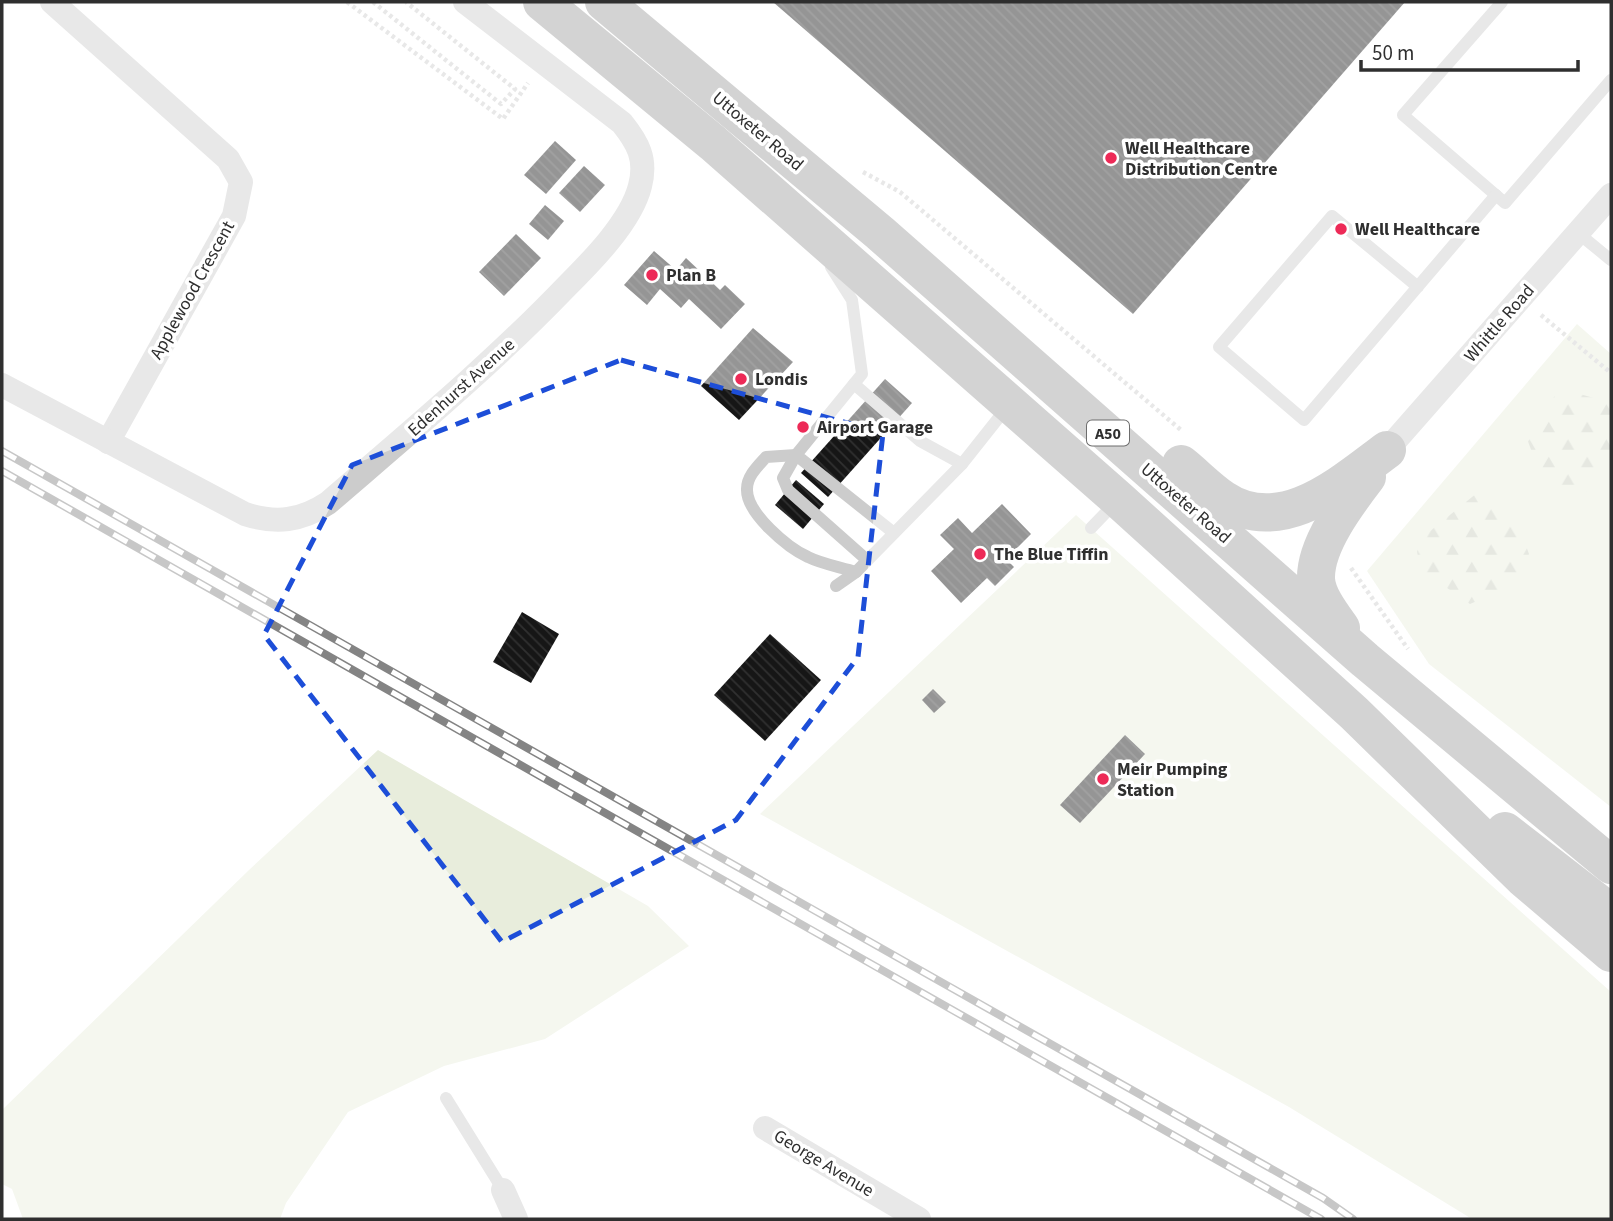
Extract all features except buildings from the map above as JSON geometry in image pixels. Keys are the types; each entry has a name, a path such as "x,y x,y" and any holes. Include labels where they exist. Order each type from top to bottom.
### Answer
{"highway":[{"name":"A50","path":"542,2 713,143 1118,499 1354,713 1611,913"},
{"name":"Uttoxeter Road","path":"604,2 880,233 1365,660 1611,865"},
{"path":"880,233 1104,399 1224,500 1259,512 1290,511 1329,493 1387,450"},
{"path":"1365,660 1328,610 1316,582 1318,562 1340,512 1387,450"},
{"path":"1354,713 1522,878 1611,953"}],"street":[{"name":"Applewood Crescent","path":"52,2 228,159 241,182 234,216 108,442"},
{"name":"Edenhurst Avenue","path":"2,385 259,518 271,521 302,517 315,512 339,495 531,323 601,250 640,187 643,160 638,143 622,123 465,2"},
{"name":"Whittle Road","path":"1387,450 1611,195"},
{"name":"George Avenue","path":"765,1128 919,1219"},
{"path":"503,1190 516,1219"}],"lane":[{"path":"1502,2 1404,115 1505,203 1611,80"},
{"path":"1418,287 1332,216 1219,347 1304,421 1418,287 1496,195"},
{"path":"803,222 814,245 852,300 862,374 796,455 783,478 788,490 867,560"},
{"path":"1578,233 1611,260"},
{"path":"854,384 920,441 962,464"},
{"path":"836,586 856,572 962,464 1008,405"},
{"path":"856,572 808,557 778,537 752,507 747,490 753,472 766,457 796,455 894,533"},
{"path":"1091,528 1118,499"},
{"path":"446,1098 503,1190"}],"path":[{"path":"347,2 503,119 543,62"},
{"path":"373,2 501,104 515,89 406,2"},
{"path":"856,169 900,191 1151,408 1183,432"},
{"path":"1521,299 1611,373"},
{"path":"1326,544 1354,572 1413,656"}],"highlighted area":[{"path":"621,360 883,433 858,657 736,820 502,942 264,635 352,465"}],"green space":[{"path":"1577,324 1611,354 1611,807 1429,664 1367,571"},
{"path":"1562,389 1608,402 1611,407 1611,466 1585,493 1542,479 1523,428"},
{"path":"1477,493 1513,511 1529,554 1513,585 1470,604 1420,569 1417,551 1429,532"},
{"path":"1076,515 1611,992 1611,1219 1472,1219 1289,1107 760,814"},
{"path":"378,750 648,906 689,946 545,1039 444,1066 348,1112 286,1203 280,1219 23,1219 12,1189 2,1184 2,1110 249,870"}],"railway":[{"path":"2,451 1323,1198 1353,1219"},
{"path":"2,471 1321,1219"}],"place":[{"name":"Well Healthcare Distribution Centre","path":"1111,158"},
{"name":"Well Healthcare","path":"1341,229"},
{"name":"Plan B","path":"652,275"},
{"name":"Londis","path":"741,379"},
{"name":"Airport Garage","path":"803,427"},
{"name":"The Blue Tiffin","path":"980,554"},
{"name":"Meir Pumping Station","path":"1103,779"}]}
